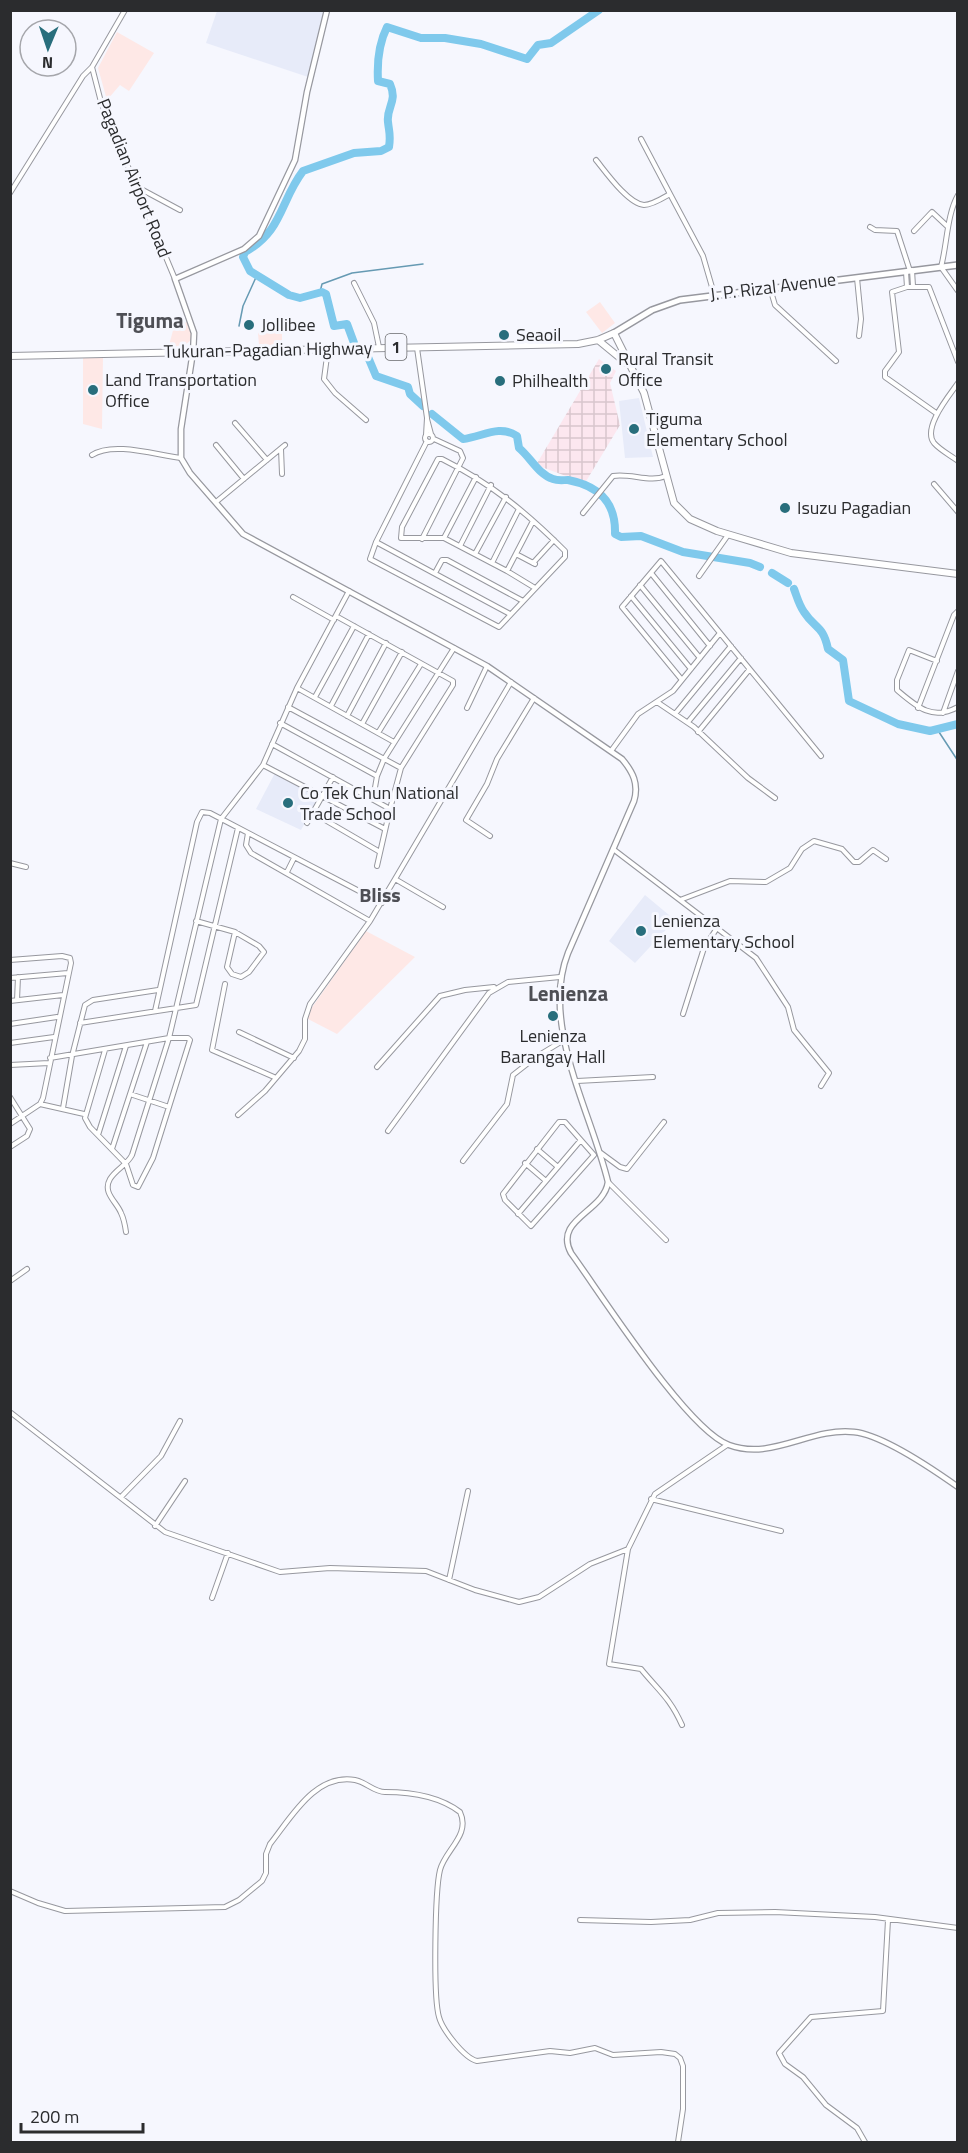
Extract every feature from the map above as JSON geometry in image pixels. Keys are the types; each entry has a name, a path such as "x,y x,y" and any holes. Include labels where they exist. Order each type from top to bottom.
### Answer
{"highway":[{"name":"J. P. Rizal Avenue","path":"598,340 614,333"},
{"path":"614,333 644,393 674,503 690,519 728,535 806,556 957,574"},
{"name":"Tukuran-Pagadian Highway","path":"10,356 193,355 379,347 578,344 598,340"},
{"path":"598,340 629,366"}],"main road":[{"name":"J. P. Rizal Avenue","path":"614,333 664,304 714,294 957,265"}],"street":[{"path":"10,193 83,76 92,67 125,10"},
{"path":"175,279 244,249 259,236 295,160 327,10"},
{"name":"Pagadian Airport Road","path":"92,67 101,102 175,279 194,333 193,355 180,429 181,458"},
{"path":"641,139 703,256 714,294"},
{"path":"596,160 624,192 638,203 647,204 670,194"},
{"path":"138,188 180,210"},
{"path":"957,195 948,227 948,246 942,267 957,291"},
{"path":"914,231 932,212 948,227"},
{"path":"870,226 875,230 897,231 914,286"},
{"path":"907,287 909,271"},
{"path":"856,277 861,325 859,336"},
{"path":"354,283 374,323 379,347"},
{"path":"936,413 885,377 885,371 899,352 891,294 895,290 926,285 930,288 957,362"},
{"path":"770,287 775,305 836,361"},
{"path":"417,347 431,442 427,441 375,542 370,554 372,560 499,627 565,557 566,551 491,485 459,467 438,459 402,527 401,537 444,538 492,562 535,588"},
{"path":"328,349 324,379 335,393 366,420"},
{"path":"957,383 936,413 931,436 933,441 957,461"},
{"path":"235,423 267,460"},
{"path":"422,539 459,467 463,453 430,436"},
{"path":"216,445 244,479"},
{"path":"216,502 285,446"},
{"path":"92,455 102,450 114,449 181,458 190,473 243,534 487,666 611,751 628,766 636,785 634,801 567,956 560,977 559,1012 564,1040 600,1149 608,1182 666,1240"},
{"path":"280,449 282,474"},
{"path":"583,513 599,490 613,476 634,475 655,480 666,476"},
{"path":"444,538 476,477"},
{"path":"934,484 957,512"},
{"path":"460,546 491,485"},
{"path":"475,554 506,497"},
{"path":"492,562 519,508"},
{"path":"507,571 533,521"},
{"path":"699,576 728,535"},
{"path":"516,554 534,563 554,540"},
{"path":"375,542 510,614"},
{"path":"435,573 442,560 447,560 523,601"},
{"path":"682,680 622,607 661,561 820,756"},
{"path":"651,573 710,646"},
{"path":"640,585 700,658"},
{"path":"126,1232 121,1212 108,1191 110,1179 132,1155 150,1101 169,1038 221,819 263,765 297,688 350,591"},
{"path":"631,596 691,669"},
{"path":"293,597 354,626 421,664 439,671 451,679 453,685 401,768 376,866"},
{"path":"918,708 957,611"},
{"path":"315,697 354,626"},
{"path":"949,630 957,631"},
{"path":"611,751 638,714 667,697 720,633"},
{"path":"331,706 369,634"},
{"path":"347,716 386,643"},
{"path":"675,714 731,646"},
{"path":"373,799 377,776 384,759 454,647"},
{"path":"937,661 915,650 909,650 897,680 897,690 918,708 943,714 957,707"},
{"path":"362,724 402,652"},
{"path":"688,722 741,658"},
{"path":"378,733 421,664"},
{"path":"467,708 487,666"},
{"path":"698,732 750,669"},
{"path":"943,714 957,670"},
{"path":"238,1115 264,1091 274,1077 294,1058 303,1044 305,1019 310,1004 382,903 511,682"},
{"path":"297,688 394,742"},
{"path":"490,836 466,820 497,759 534,698"},
{"path":"657,702 688,722 748,778 775,798"},
{"path":"288,707 401,768"},
{"path":"280,723 377,776"},
{"path":"272,744 390,809"},
{"path":"263,765 385,829"},
{"path":"307,823 333,777"},
{"path":"154,1011 199,816 206,812 382,903"},
{"path":"313,813 380,852"},
{"path":"80,1023 194,1006 198,1001 238,828"},
{"path":"248,833 248,850 370,921"},
{"path":"679,900 730,881 769,880 790,868 802,849 814,841 842,849 854,862 859,862 873,850 886,859"},
{"path":"613,849 745,948 764,969 788,1007 794,1030 829,1073 821,1086"},
{"path":"286,872 294,858"},
{"path":"10,863 27,867"},
{"path":"395,879 444,907"},
{"path":"196,921 235,932 259,946 264,952 249,972 241,977 232,974 227,967 235,932"},
{"path":"683,1014 704,948 717,928"},
{"path":"10,960 67,956 71,960 40,1104 10,1124"},
{"path":"10,978 68,973"},
{"path":"17,1000 18,977"},
{"path":"377,1067 440,996 458,991 495,987 523,979 560,977"},
{"path":"225,984 212,1050 274,1077"},
{"path":"388,1131 495,987"},
{"path":"63,1108 83,1009 88,1002 158,990"},
{"path":"10,1001 63,994"},
{"path":"10,1024 58,1017"},
{"path":"239,1032 294,1058"},
{"path":"10,1043 54,1037"},
{"path":"10,1065 50,1061 72,1056 169,1038 183,1037 190,1040 140,1187 133,1185 126,1164 87,1123 84,1114 105,1050"},
{"path":"463,1161 507,1104 513,1075 536,1057 564,1040"},
{"path":"112,1149 147,1042"},
{"path":"98,1135 126,1046"},
{"path":"577,1081 653,1077"},
{"path":"130,1094 169,1107"},
{"path":"10,1147 30,1132 23,1116 11,1101"},
{"path":"40,1104 84,1114"},
{"path":"592,1153 565,1122 561,1121 525,1163 503,1194 505,1200 529,1225 535,1224 592,1153 600,1149"},
{"path":"600,1149 620,1167 630,1167 664,1122"},
{"path":"518,1214 580,1141"},
{"path":"537,1149 558,1167"},
{"path":"525,1163 546,1181"},
{"path":"608,1182 600,1200 569,1229 567,1246 647,1360 706,1429 727,1445 754,1450 767,1449 824,1434 854,1432 910,1455 957,1486"},
{"path":"10,1281 27,1269"},
{"path":"10,1412 155,1526 172,1536 284,1573 319,1569 408,1569 426,1571 512,1600 530,1600 590,1564 628,1549"},
{"path":"121,1497 161,1456 180,1420"},
{"path":"682,1725 670,1700 653,1686 641,1669 609,1664 628,1549 651,1499 671,1482 727,1445"},
{"path":"155,1526 185,1481"},
{"path":"449,1580 468,1491"},
{"path":"651,1499 781,1531"},
{"path":"212,1598 228,1553"},
{"path":"10,1891 38,1903 66,1911 228,1906 262,1881 267,1873 266,1854 270,1844 320,1787 335,1781 354,1780 380,1791 408,1792 437,1800 460,1812 463,1822 461,1833 439,1871 437,1976 441,2022 466,2055 477,2061 550,2051 570,2053 595,2048 614,2055 661,2052 675,2054 680,2058 683,2066 683,2109 678,2142"},
{"path":"580,1920 651,1922 690,1920 718,1913 775,1912 888,1919 957,1928"},
{"path":"865,2142 857,2128 826,2105 803,2077 785,2064 778,2053 811,2016 883,2011 888,1919"}],"shaded area":[{"path":"217,11 325,11 308,77 206,43"},
{"path":"117,32 154,53 129,91 120,85 107,100 98,68"},
{"path":"600,302 615,323 602,333 586,312"},
{"path":"190,322 192,339 182,348 168,349 175,323"},
{"path":"282,325 282,345 259,345 258,333"},
{"name":"Land Transportation Office","path":"103,356 102,429 83,424 83,357"},
{"path":"599,359 616,371 610,383 620,425 585,483 536,465"},
{"name":"Tiguma Elementary School","path":"639,398 653,457 625,458 619,401"},
{"name":"Co Tek Chun National Trade School","path":"275,773 320,796 301,830 256,809"},
{"name":"Lenienza Elementary School","path":"645,895 675,920 635,963 609,941"},
{"path":"366,931 415,957 337,1034 308,1019 308,1013"}],"waterway":[{"path":"354,343 347,324 334,326 326,294 322,292 300,298 289,295 250,271 243,257 245,252 267,235 274,225 295,182 303,171 354,153 381,151 389,147 388,117 393,95 390,84 378,81 380,46 387,27 421,38 445,38 481,44 527,59 538,45 551,43 599,10"},
{"path":"320,292 322,284 352,273 423,264"},
{"path":"239,326 243,306 257,275"},
{"path":"368,357 376,376 408,387 410,394 423,406"},
{"path":"432,414 463,439 497,431 517,436 519,448 548,477 589,486 604,497 609,504 615,523 615,534 621,537 641,536 683,552 750,563 760,567"},
{"path":"772,573 788,583"},
{"path":"794,589 802,609 824,635 828,649 843,660 849,701 898,724 930,731 958,724"},
{"path":"937,729 958,761"}],"place":[{"name":"Jollibee","path":"249,325"},
{"name":"Seaoil","path":"504,335"},
{"name":"Rural Transit Office","path":"606,369"},
{"name":"Philhealth","path":"500,381"},
{"name":"Land Transportation Office","path":"93,390"},
{"name":"Tiguma Elementary School","path":"634,429"},
{"name":"Isuzu Pagadian","path":"785,508"},
{"name":"Co Tek Chun National Trade School","path":"288,803"},
{"name":"Lenienza Elementary School","path":"641,931"},
{"name":"Lenienza Barangay Hall","path":"553,1016"}],"district":[{"name":"Tiguma","path":"150,321"},
{"name":"Bliss","path":"380,895"},
{"name":"Lenienza","path":"568,994"}]}
